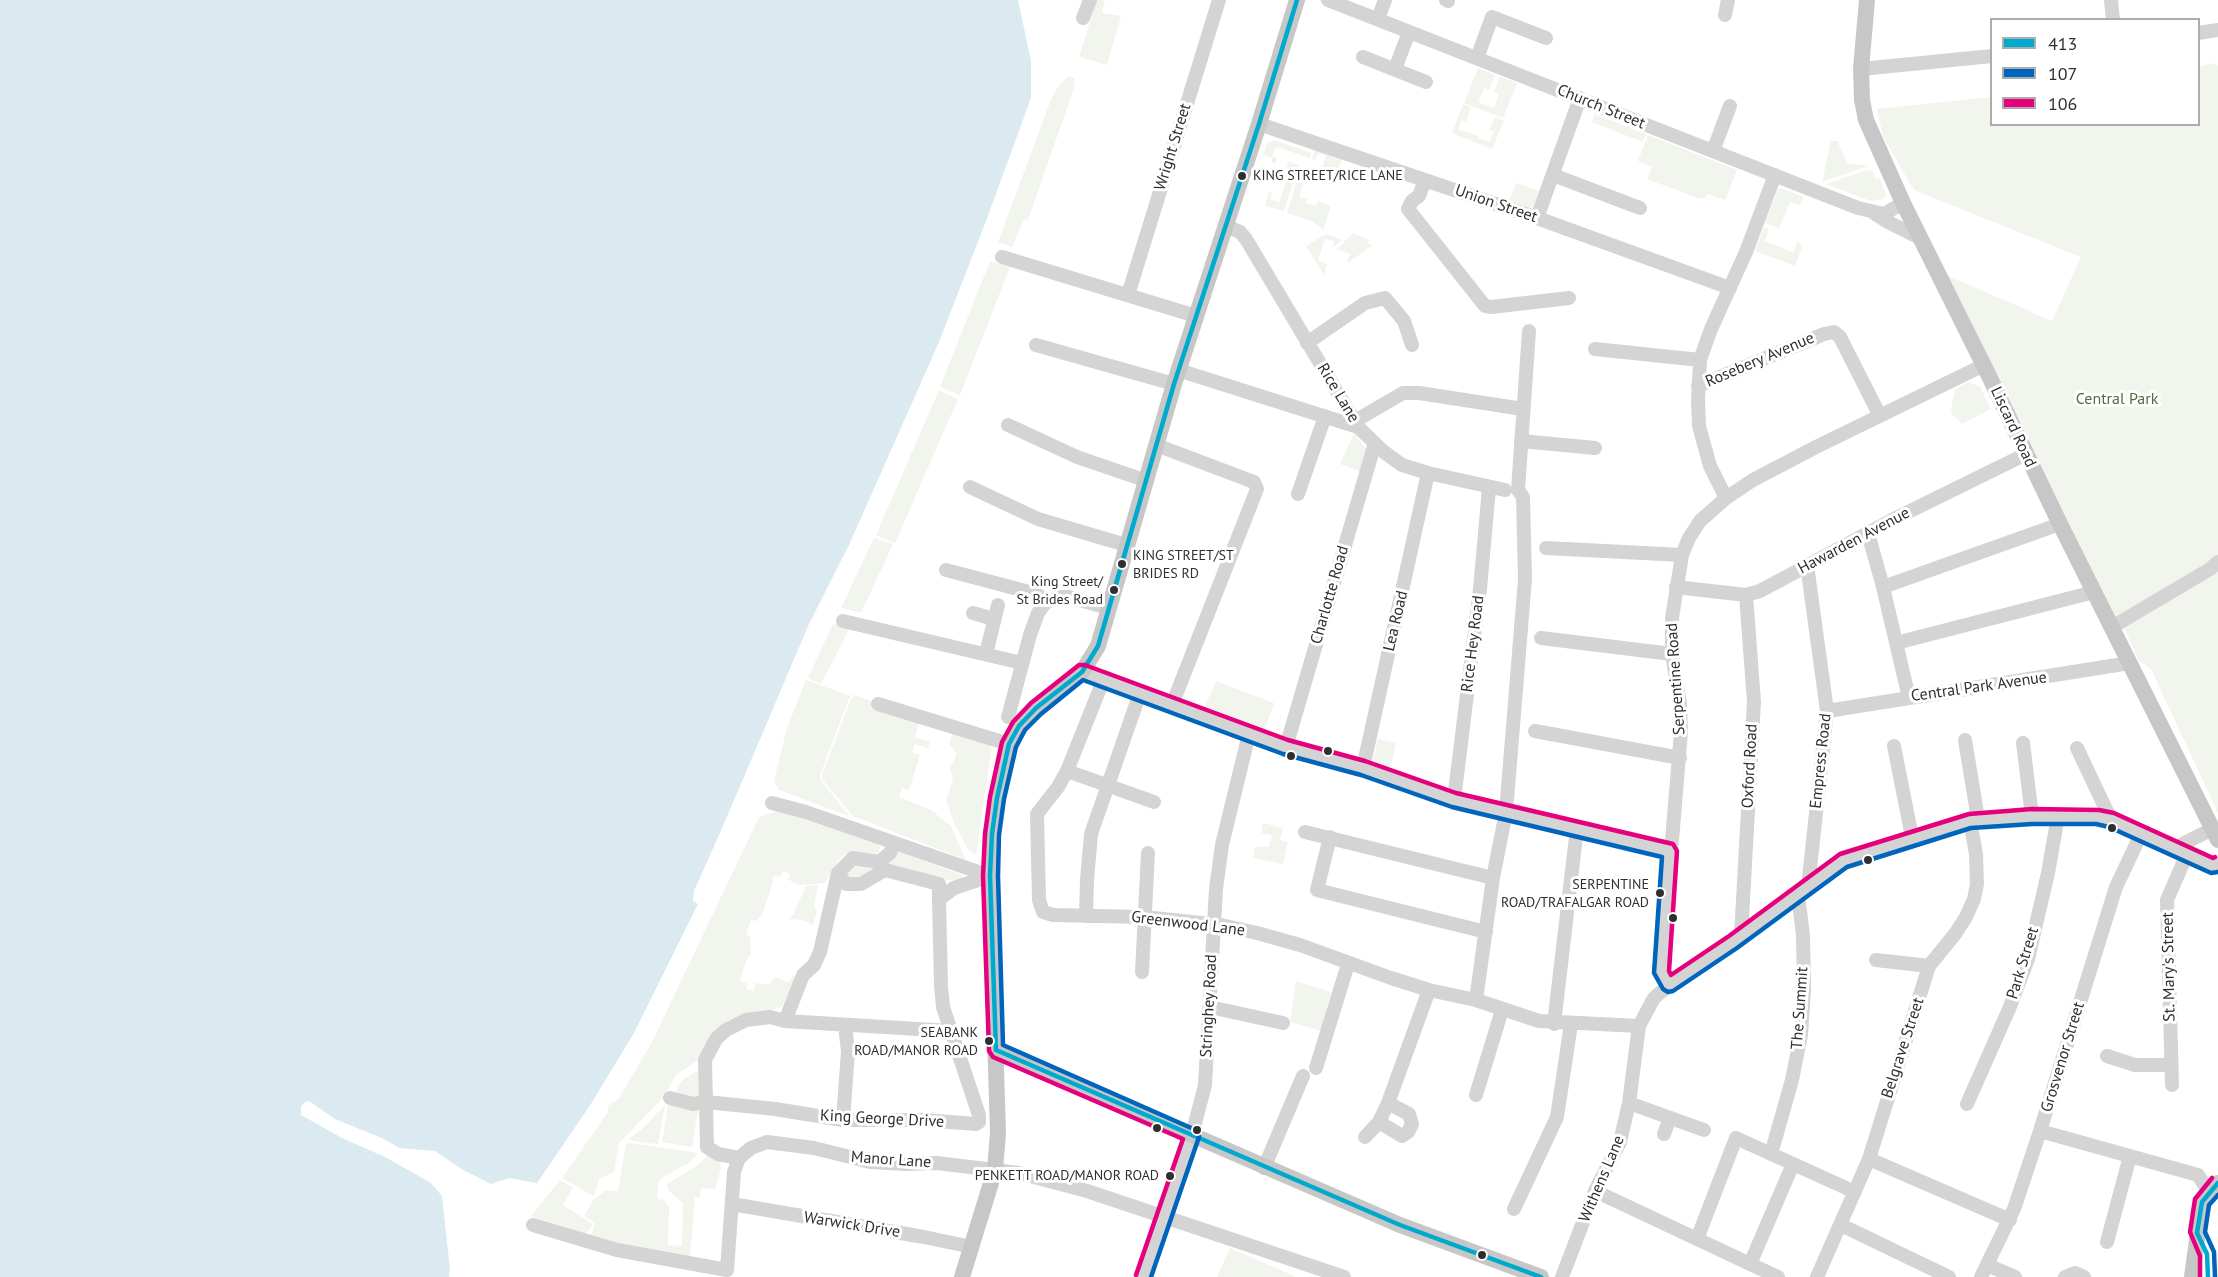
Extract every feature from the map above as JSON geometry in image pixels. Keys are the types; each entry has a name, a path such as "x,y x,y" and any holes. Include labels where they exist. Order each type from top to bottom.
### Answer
{"main road":[{"path":"962,1277 995,1170 998,1133 990,876 997,798 1013,721 1036,708 1082,672 1098,646 1176,377 1297,0"},
{"name":"Liscard Road","path":"1868,0 1861,69 1863,109 1903,203 2215,835"},
{"path":"996,1050 1400,1225 1541,1277"},
{"path":"2192,1277 2202,1202 2213,1188"}],"street":[{"path":"1083,18 1090,0"},
{"name":"Wright Street","path":"1128,295 1218,0"},
{"name":"Church Street","path":"1328,0 1875,213 1920,238"},
{"path":"1378,19 1385,0"},
{"path":"1725,15 1728,0"},
{"path":"2111,0 2113,18"},
{"path":"1477,58 1492,17 1546,38"},
{"path":"2200,33 2218,30"},
{"path":"1395,69 1409,32"},
{"path":"1861,69 1990,56"},
{"path":"1363,57 1426,82"},
{"path":"1537,218 1580,98"},
{"path":"1713,151 1730,106"},
{"name":"Union Street","path":"1259,124 1537,218 1730,288"},
{"path":"1553,175 1640,208"},
{"path":"1726,498 1710,466 1699,426 1700,360 1776,175"},
{"path":"1425,180 1419,196 1412,201 1408,209 1485,306 1569,298"},
{"path":"1875,213 1884,214 1903,203"},
{"name":"Rice Lane","path":"1226,226 1240,232 1246,239 1356,424 1375,443 1402,465 1489,488 1505,490"},
{"path":"1002,257 1196,316"},
{"path":"1307,343 1365,303 1385,298 1404,321 1412,345"},
{"path":"1476,1000 1493,878 1506,812 1525,579 1523,497 1518,490 1529,332"},
{"name":"Rosebery Avenue","path":"1698,386 1824,334 1834,332 1840,337 1880,416"},
{"path":"1036,345 1176,377 1356,424 1403,393 1419,393 1523,409"},
{"path":"1595,349 1700,360"},
{"name":"Serpentine Road","path":"1669,985 1661,973 1680,758 1680,704 1672,654 1672,618 1682,555 1700,521 1726,498 1773,468 1984,365"},
{"path":"1299,494 1325,416"},
{"path":"1008,425 1077,457 1147,481"},
{"path":"1521,441 1595,448"},
{"name":"Charlotte Road","path":"1286,747 1375,443"},
{"path":"1156,446 1254,482 1257,489 1172,705"},
{"name":"Hawarden Avenue","path":"1676,587 1746,595 1760,591 1868,533 2026,454"},
{"name":"Lea Road","path":"1363,768 1428,473"},
{"path":"969,487 1038,519 1126,545"},
{"name":"Rice Hey Road","path":"1454,800 1480,589 1489,488"},
{"path":"1883,587 2060,524"},
{"path":"1868,533 1909,698"},
{"path":"1546,548 1682,555"},
{"path":"2112,627 2218,562"},
{"name":"Empress Road","path":"1803,891 1827,711 1807,565"},
{"path":"946,570 1038,594 1046,602"},
{"path":"1896,644 2094,592"},
{"name":"Oxford Road","path":"1741,936 1754,702 1746,595"},
{"path":"1013,721 1022,663 1038,613 1046,602 1060,597 1069,597 1108,608"},
{"path":"986,654 998,605"},
{"path":"973,613 994,619"},
{"path":"843,621 1022,663"},
{"path":"1542,638 1672,654"},
{"name":"Central Park Avenue","path":"1827,711 2130,663"},
{"path":"1082,672 1286,747 1363,768 1454,800 1670,851"},
{"name":"Greenwood Lane","path":"1103,681 1067,771 1058,788 1037,814 1039,900 1043,912 1053,915 1144,916 1257,933 1300,945 1348,964 1429,990 1476,1000 1502,1010 1554,1024 1639,1026"},
{"path":"1086,916 1086,880 1091,834 1140,693"},
{"path":"878,704 1009,744"},
{"path":"1534,731 1680,758"},
{"name":"Stringhey Road","path":"1143,1277 1191,1135 1205,1085 1214,925 1222,845 1249,734"},
{"name":"Belgrave Street","path":"1817,1277 1869,1159 1929,966 1961,925 1974,898 1977,884 1976,854 1965,740"},
{"path":"2023,742 2032,816"},
{"path":"1894,746 1912,837"},
{"path":"2076,748 2111,820"},
{"path":"1067,771 1154,802"},
{"path":"772,803 806,812 990,876"},
{"name":"Withens Lane","path":"1562,1277 1595,1191 1620,1142 1629,1103 1639,1026 1654,998 1844,860 1912,837 1974,820 2058,816 2097,817 2111,820 2213,866 2218,864"},
{"name":"Park Street","path":"1967,1104 2009,1009 2028,959 2048,873 2058,816"},
{"path":"1554,1024 1577,828"},
{"path":"1305,832 1493,878"},
{"name":"Grosvenor Street","path":"1984,1271 2010,1220 2116,886 2140,834"},
{"path":"2181,851 2215,835"},
{"path":"1330,837 1317,890 1486,932"},
{"path":"785,1021 803,975 814,965 820,952 838,873 853,858 879,862 890,853 894,843"},
{"name":"St. Mary's Street","path":"2172,1085 2167,900 2181,851"},
{"path":"1142,972 1148,853"},
{"path":"533,1225 617,1250 727,1270 734,1172 739,1158 718,1154 707,1147 705,1060 717,1039 735,1024 770,1017 785,1021 951,1031 943,1007 941,986 939,885 885,870 861,884 846,884 838,873"},
{"path":"939,899 954,888 990,876"},
{"name":"The Summit","path":"1770,1154 1792,1080 1802,1035 1803,891"},
{"path":"1876,960 1929,966"},
{"path":"1316,1068 1348,964"},
{"path":"1365,1137 1379,1122 1388,1103 1429,990"},
{"path":"1210,1007 1283,1023"},
{"path":"1476,1095 1502,1010"},
{"path":"1514,1209 1557,1117 1571,1024"},
{"path":"843,1120 848,1052 845,1025"},
{"name":"King George Drive","path":"670,1098 693,1104 706,1102 775,1109 843,1120 924,1120 976,1124 979,1122 980,1115 951,1031"},
{"path":"2107,1056 2135,1065 2171,1065"},
{"path":"1264,1168 1303,1076"},
{"path":"1379,1122 1402,1136 1408,1132 1412,1124 1409,1114 1388,1103"},
{"path":"1629,1103 1704,1130"},
{"path":"1664,1134 1670,1118"},
{"path":"2040,1131 2198,1175 2213,1188"},
{"path":"1696,1239 1736,1138 1855,1192"},
{"name":"Manor Lane","path":"739,1158 751,1148 768,1142 814,1148 870,1161 906,1164 937,1163 1019,1173 1087,1191 1344,1277"},
{"path":"2107,1242 2130,1156"},
{"path":"1869,1159 2010,1220"},
{"path":"1750,1264 1793,1164"},
{"path":"1595,1191 1778,1277"},
{"name":"Warwick Drive","path":"732,1204 972,1247"},
{"path":"1841,1225 1949,1277"},
{"path":"1984,1271 2015,1277"},
{"path":"2065,1277 2074,1273 2084,1277"}],"green space":[{"path":"1097,0 1105,0 1102,13 1121,16 1107,65 1079,57"},
{"name":"Central Park","path":"2216,63 2218,66 2218,813 2151,669 2139,661 2125,630 2111,612 1946,275 2052,321 2081,257 1914,190 1883,137 1877,109 1990,97 1990,126 2200,126 2200,67"},
{"path":"1478,68 1495,75 1489,90 1484,88 1478,102 1494,108 1499,94 1494,92 1500,77 1517,83 1503,118 1464,103"},
{"path":"1069,76 1075,78 1074,88 1028,220 1024,219 1012,247 998,242 1052,97 1059,85"},
{"path":"1463,104 1471,107 1466,122 1461,120 1458,129 1479,136 1478,138 1489,142 1494,132 1489,130 1495,117 1504,120 1492,149 1452,133"},
{"path":"1595,114 1646,134 1643,142 1592,122"},
{"path":"1648,135 1737,170 1725,200 1707,194 1705,199 1701,197 1700,199 1647,179 1652,167 1638,161"},
{"path":"1274,140 1311,153 1310,158 1276,147 1272,156 1277,158 1275,164 1272,158 1263,155 1267,143"},
{"path":"1831,141 1839,141 1847,163 1868,166 1822,182"},
{"path":"1315,150 1342,159 1333,185 1318,180 1326,156 1318,153 1315,160 1312,159"},
{"path":"1289,161 1299,165 1284,211 1265,206 1269,192 1272,193 1270,199 1279,202 1287,179 1283,178"},
{"path":"1867,170 1874,172 1874,178 1880,179 1886,195 1883,199 1871,201 1826,184"},
{"path":"1302,174 1306,176 1299,197 1307,199 1306,203 1316,206 1318,201 1331,206 1323,230 1312,221 1287,213 1298,177"},
{"path":"1516,183 1539,191 1534,206 1529,208 1509,201"},
{"path":"1781,188 1804,197 1800,205 1790,202 1779,228 1765,223 1778,190"},
{"path":"1764,227 1769,229 1765,241 1793,252 1798,240 1802,247 1795,266 1755,251"},
{"path":"1353,233 1369,240 1368,244 1373,245 1349,262 1347,261 1350,254 1337,249"},
{"path":"1326,234 1342,240 1332,248 1334,241 1325,239 1318,260 1327,264 1324,275 1306,246"},
{"path":"990,261 1010,267 960,395 940,387"},
{"path":"1968,382 1980,387 1991,409 1962,424 1952,414 1951,409 1955,390"},
{"path":"939,390 958,399 895,543 876,535"},
{"path":"1354,434 1367,450 1360,471 1340,464"},
{"path":"874,538 893,544 861,613 841,608"},
{"path":"833,624 851,626 821,684 808,678"},
{"path":"806,680 851,696 820,775 820,779 849,816 779,790 774,781 787,728"},
{"path":"1216,681 1274,703 1264,731 1204,709"},
{"path":"855,695 873,702 871,708 919,723 915,737 930,742 928,748 915,744 912,752 920,755 909,790 902,788 899,797 931,810 951,826 966,860 853,816 822,779 851,699"},
{"path":"953,733 992,745 976,855 969,851 954,823 946,800 953,780 950,768 957,754 949,744"},
{"path":"1378,739 1396,743 1390,770 1372,766"},
{"path":"779,811 789,812 881,844 879,851 875,854 854,852 845,854 839,859 825,883 799,885 789,880 790,874 783,871 780,877 776,875 772,878 773,882 762,915 756,921 751,920 746,935 750,936 751,953 740,981 748,984 746,989 754,991 755,983 770,985 774,977 789,982 793,976 796,977 782,1007 729,1020 712,1035 698,1060 676,1075 663,1098 619,1143 614,1172 599,1179 593,1196 562,1178 608,1112 608,1106 619,1098 651,1044 759,817"},
{"path":"1263,823 1283,828 1280,840 1288,842 1283,864 1253,858 1255,847 1269,847 1272,835 1261,833"},
{"path":"899,851 962,875 961,880 942,880 896,866 859,880 852,879 848,875 849,867"},
{"path":"818,885 814,906 817,911 813,925 802,920 789,919 806,886"},
{"path":"1296,981 1331,992 1321,1031 1290,1022"},
{"path":"699,1070 700,1097 696,1100 680,1096 677,1091 678,1086 685,1078"},
{"path":"665,1105 658,1144 631,1141 630,1138"},
{"path":"668,1105 698,1110 692,1147 662,1142"},
{"path":"626,1144 698,1153 689,1163 663,1177 658,1183 657,1199 664,1200 669,1207 668,1245 682,1246 683,1203 668,1190 667,1184 698,1165 707,1156 714,1156 720,1161 721,1168 715,1189 701,1188 700,1197 695,1197 690,1257 616,1243 591,1235 595,1223 584,1216 594,1199 605,1191 618,1191"},
{"path":"560,1180 573,1188 563,1205 593,1224 586,1234 531,1216"},
{"path":"1230,1248 1296,1277 1217,1277"}],"shaded area":[{"path":"0,0 1018,0 1031,61 1031,98 986,221 939,342 849,545 809,624 694,891 693,901 698,904 634,1033 589,1107 537,1183 509,1178 491,1184 463,1170 435,1151 399,1148 384,1139 335,1119 309,1101 301,1106 301,1115 431,1183 442,1196 449,1277 0,1277"}],"transit line":[{"name":"413","path":"996,1050 990,876 997,798 1009,744 1019,726 1036,708 1082,672 1098,646 1174,384 1297,0"},
{"name":"106","path":"1136,1275 1183,1139 993,1057 989,1051 983,876 990,797 1002,742 1013,722 1031,703 1079,665 1085,665 1288,740 1365,761 1456,793 1673,844 1677,851 1669,971 1671,975 1729,936 1840,854 1969,814 2032,809 2099,810 2114,813 2215,857"},
{"name":"107","path":"1151,1277 1199,1137 1198,1131 1003,1045 998,876 999,835 1004,799 1016,747 1025,730 1083,680 1283,754 1361,775 1452,807 1662,857 1654,973 1663,989 1668,992 1673,991 1737,948 1847,867 1971,828 2032,824 2096,824 2109,827 2211,873 2218,872"},
{"name":"413","path":"996,1050 1400,1225 1541,1277"},
{"name":"106","path":"2200,1277 2200,1256 2190,1232 2195,1199 2212,1178"},
{"name":"413","path":"2208,1277 2207,1254 2197,1233 2202,1202 2218,1183"},
{"name":"107","path":"2215,1277 2214,1252 2205,1232 2209,1205 2218,1195"}],"place":[{"name":"KING STREET/RICE LANE","path":"1242,176"},
{"name":"KING STREET/ST BRIDES RD","path":"1122,564"},
{"name":"King Street/ St Brides Road","path":"1114,590"},
{"name":"SERPENTINE ROAD/TRAFALGAR ROAD","path":"1660,893"},
{"name":"SEABANK ROAD/MANOR ROAD","path":"989,1041"},
{"name":"PENKETT ROAD/MANOR ROAD","path":"1170,1176"}]}
